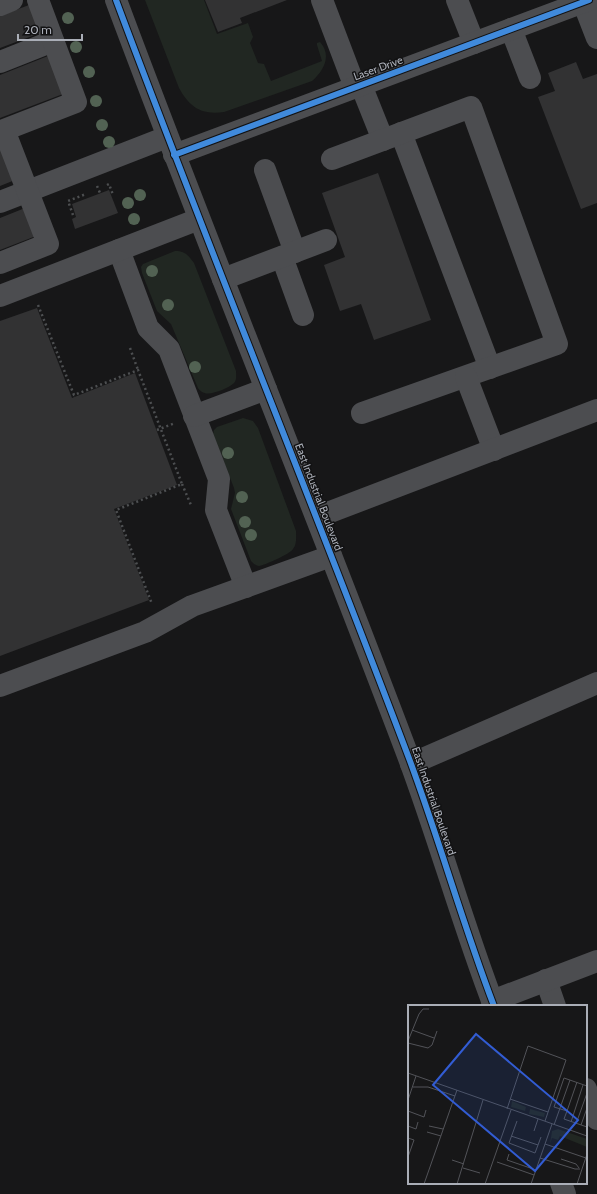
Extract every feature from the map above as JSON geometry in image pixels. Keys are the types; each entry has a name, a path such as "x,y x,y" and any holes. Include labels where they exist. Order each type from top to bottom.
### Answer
{"street":[{"path":"0,5 12,0"},
{"path":"0,263 48,244 2,131 76,102 38,0"},
{"name":"East Industrial Boulevard","path":"116,0 170,146 317,517 411,764 493,1003"},
{"path":"322,0 358,86 392,137 490,368"},
{"path":"457,0 474,43"},
{"path":"586,1 597,38"},
{"name":"Laser Drive","path":"0,202 358,86 586,1"},
{"path":"511,29 530,78"},
{"path":"0,62 54,41"},
{"path":"332,159 471,107 557,344 362,414"},
{"path":"265,170 289,254 303,315"},
{"path":"0,296 199,219"},
{"path":"223,279 326,240"},
{"path":"119,250 148,328 169,349 218,479 216,510 246,587"},
{"path":"466,377 494,450"},
{"path":"194,416 266,389"},
{"path":"317,517 597,410"},
{"path":"0,686 145,632 192,606 331,556"},
{"path":"411,764 597,683"},
{"path":"493,1003 546,980 597,961"},
{"path":"546,980 555,1005"},
{"path":"587,1092 597,1119"},
{"path":"561,1184 565,1194"}],"path":[{"path":"73,215 68,201 109,184 113,195"},
{"path":"38,304 74,395 138,370"},
{"path":"130,348 190,505"},
{"path":"153,606 116,510 182,484"}],"shaded area":[{"path":"145,0 204,0 217,34 248,23 253,37 250,43 258,63 264,64 271,81 322,61 317,45 317,43 320,42 326,52 325,63 320,73 312,81 224,112 216,113 197,109 188,101 179,88"},
{"path":"175,251 186,254 194,263 236,371 236,379 234,383 227,388 209,394 203,393 198,388 171,324 157,311 142,273 141,267 143,264"},
{"path":"243,418 253,421 258,428 296,531 295,545 291,551 277,559 259,566 251,561 231,509 235,493 234,488 213,434 217,427"}],"building":[{"path":"205,0 287,0 240,18 242,23 218,32"},
{"path":"29,5 40,33 0,48 0,16"},
{"path":"48,56 63,94 0,118 0,75"},
{"path":"576,62 583,79 597,74 597,203 581,209 538,97 555,91 548,73"},
{"path":"0,142 15,180 0,186"},
{"path":"378,173 431,320 374,340 361,304 340,311 324,265 345,257 322,193"},
{"path":"109,190 118,213 75,229 72,219 76,217 72,204"},
{"path":"25,208 36,236 0,250 0,218"},
{"path":"37,308 72,398 135,373 177,485 114,509 149,600 0,656 0,321"}],"cycle path":[{"path":"116,0 410,761 494,1005"},
{"path":"174,155 589,0"}]}
